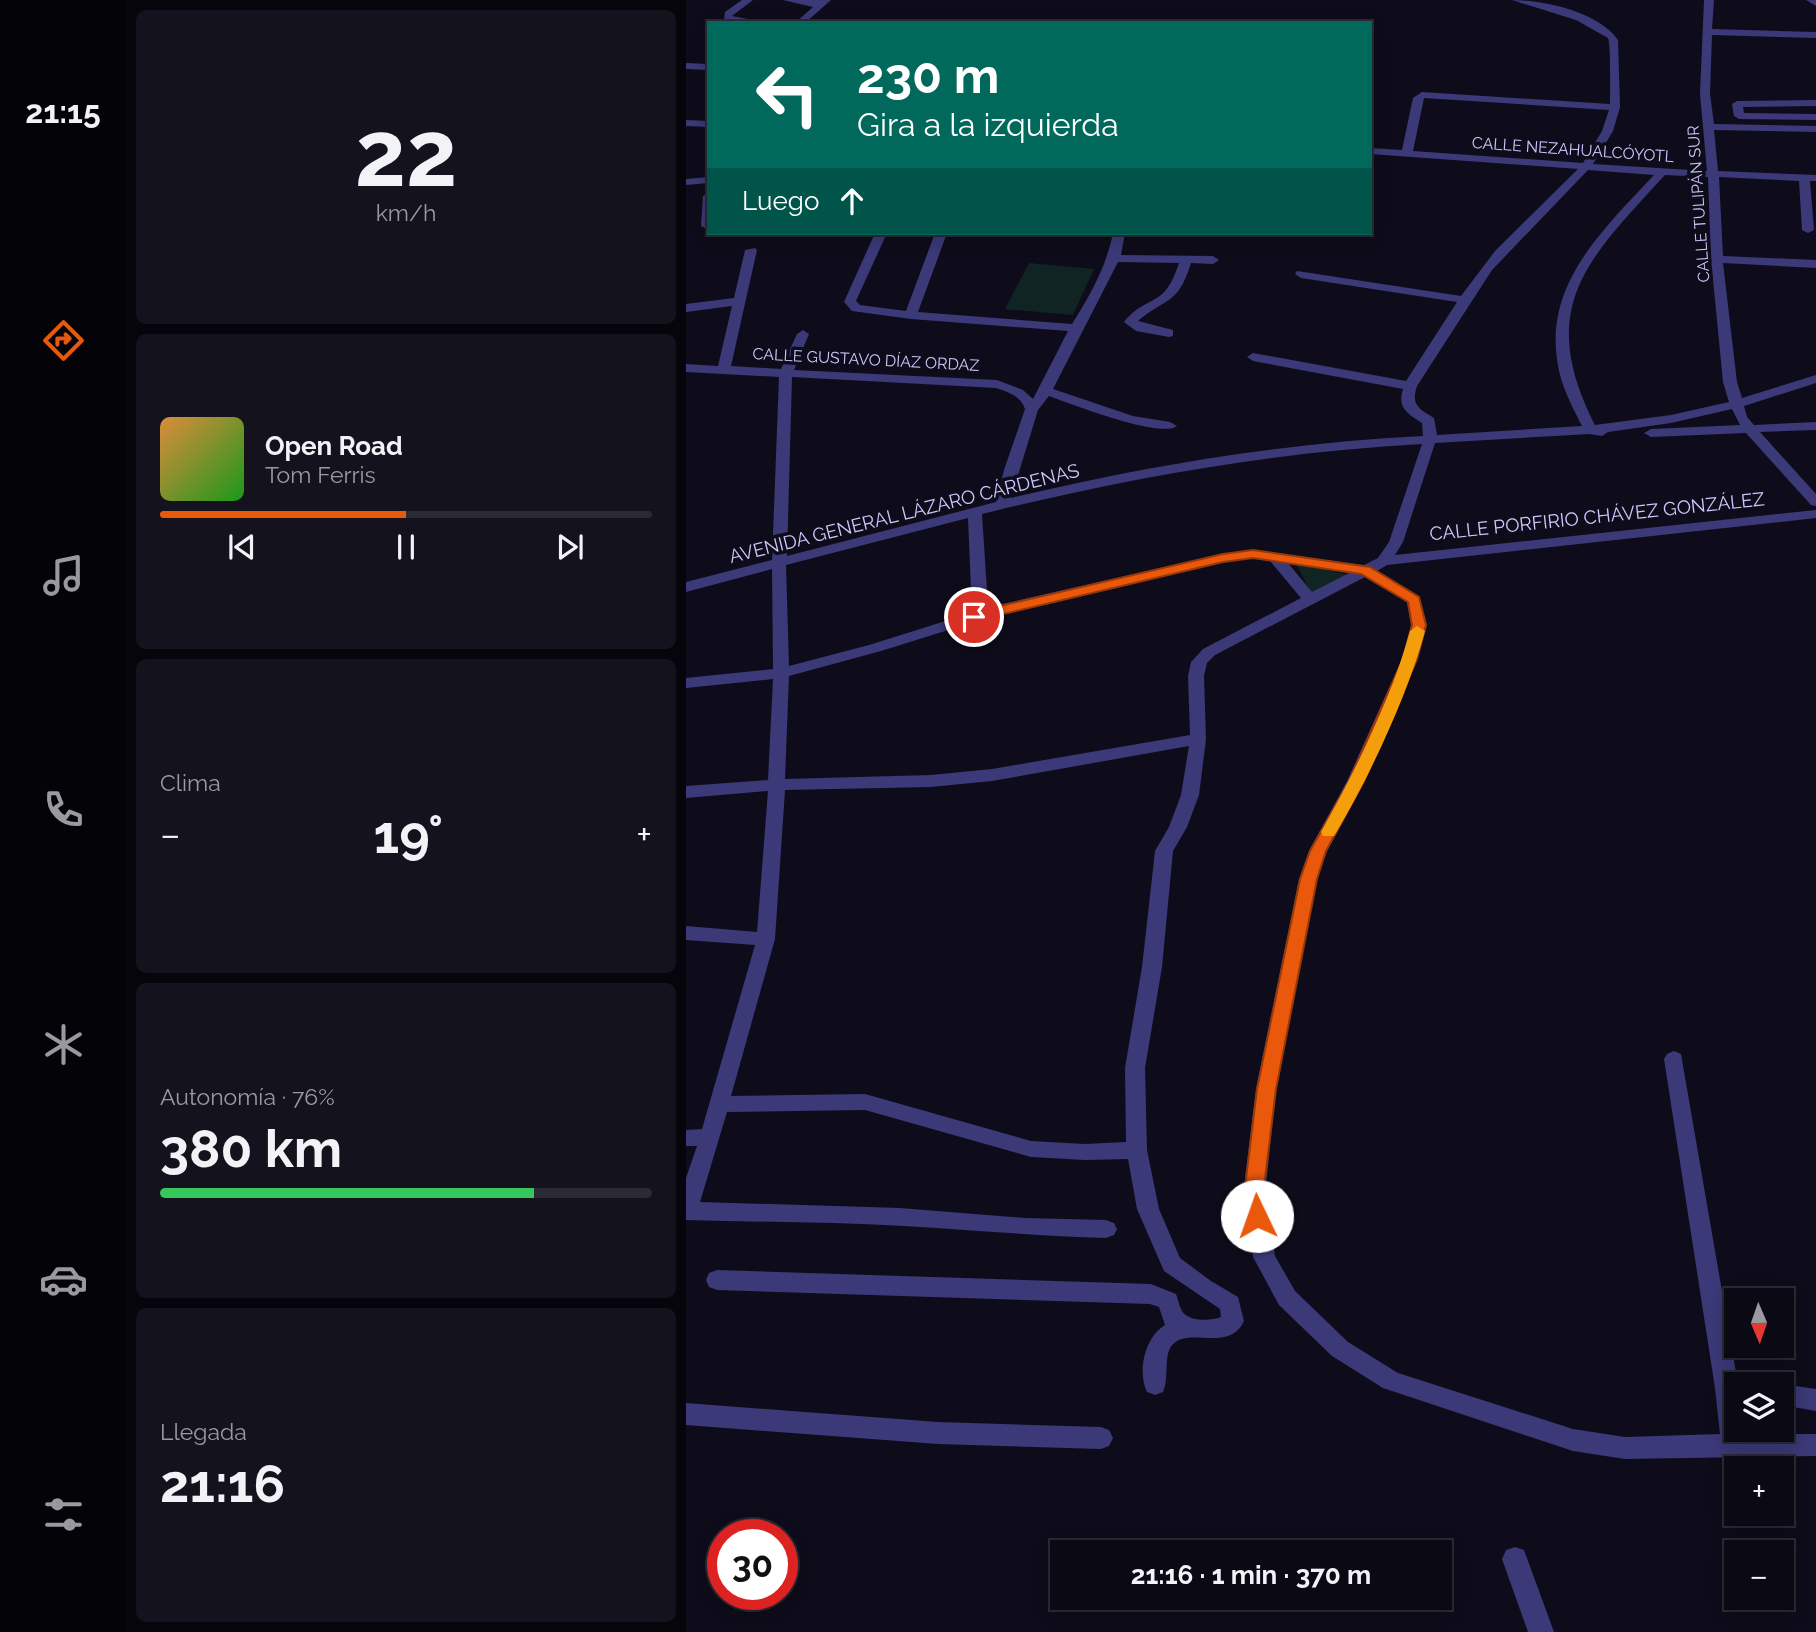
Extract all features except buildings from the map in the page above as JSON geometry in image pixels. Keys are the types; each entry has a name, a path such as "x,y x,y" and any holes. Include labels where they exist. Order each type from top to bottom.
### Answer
{"street":[{"path":"748,0 725,17 752,21"},
{"path":"788,0 823,3"},
{"path":"1155,1385 1158,1346 1170,1333 1185,1328 1220,1329 1234,1321 1230,1304 1203,1288 1172,1264 1147,1209 1137,1150 1135,1068 1152,967 1164,851 1178,827 1190,796 1198,739 1196,676 1199,662 1209,652 1374,566 1396,542 1430,439 1429,421 1409,408 1406,400 1410,386 1499,254 1556,201 1608,133 1615,107 1612,74 1615,41 1610,34 1582,19 1517,0"},
{"name":"CALLE TULIPÁN SUR","path":"1709,0 1705,94 1717,259 1730,382 1741,418 1816,502"},
{"path":"1811,0 1816,3"},
{"path":"801,21 823,3"},
{"path":"1707,32 1816,35"},
{"path":"686,66 707,67"},
{"path":"1408,153 1418,98 1422,95 1615,107"},
{"path":"1743,128 1737,104 1739,103 1816,103"},
{"path":"1739,116 1816,117"},
{"path":"686,123 707,124"},
{"path":"1709,127 1816,129"},
{"name":"CALLE NEZAHUALCÓYOTL","path":"1372,152 1662,172 1810,178"},
{"path":"1591,430 1567,378 1563,340 1565,304 1572,280 1584,260 1662,172"},
{"path":"1808,230 1810,178"},
{"path":"686,182 707,180"},
{"path":"880,235 850,302 856,308 1076,328"},
{"path":"911,315 940,235"},
{"path":"1003,504 1011,470 1032,410 1046,391 1076,328 1099,291 1114,258 1119,235"},
{"path":"724,369 751,250"},
{"path":"1114,258 1213,260"},
{"path":"1717,259 1816,264"},
{"path":"1169,333 1140,328 1130,322 1137,314 1168,297 1179,280 1186,260"},
{"path":"1301,274 1466,300"},
{"path":"686,308 739,301"},
{"path":"803,334 786,373 779,564 777,785 766,939 710,1137 686,1211 900,1217 989,1222 1025,1227 1106,1229"},
{"path":"1253,357 1410,386"},
{"name":"CALLE GUSTAVO DÍAZ ORDAZ","path":"686,368 997,384 1018,391 1029,400 1032,410"},
{"name":"AVENIDA GENERAL LÁZARO CÁRDENAS","path":"686,587 1003,504 1208,462 1281,451 1591,430 1670,419 1737,405 1816,379"},
{"path":"1046,391 1131,420 1170,426"},
{"name":"AVENIDA GENERAL LÁZARO CÁRDENAS","path":"1591,430 1608,434 1816,426"},
{"path":"975,512 979,591 984,599 999,609"},
{"name":"CALLE PORFIRIO CHÁVEZ GONZÁLEZ","path":"686,682 780,673 875,648 999,609 1223,558 1253,554 1374,566 1816,514"},
{"path":"1274,556 1309,598"},
{"path":"1374,566 1414,600 1419,625 1405,671 1356,781 1318,851 1308,879 1266,1089 1254,1195 1264,1257 1287,1297 1322,1332 1340,1349 1391,1381 1573,1440 1625,1448 1816,1445"},
{"path":"686,792 777,785 931,781 992,775 1198,739"},
{"path":"686,933 766,939"},
{"path":"1674,1059 1729,1372"},
{"path":"719,1104 865,1102 1031,1149 1085,1152 1137,1150"},
{"path":"686,1138 710,1137"},
{"path":"716,1280 1150,1294 1168,1301 1173,1318 1185,1328"},
{"path":"1794,1397 1816,1400"},
{"path":"686,1414 760,1416 914,1432 1029,1438 1101,1438"},
{"path":"1733,1442 1733,1446"},
{"path":"1515,1559 1541,1632"}],"green space":[{"path":"1029,263 1094,269 1073,315 1005,309"},
{"path":"1296,563 1349,575 1311,593"}],"slow traffic":[{"path":"1329,832 1356,781 1410,659 1417,631"}],"route":[{"path":"974,617 1223,558 1253,554 1365,570 1414,600 1419,625 1410,659 1356,781 1318,851 1308,879 1266,1089 1254,1195 1257,1216"}]}
